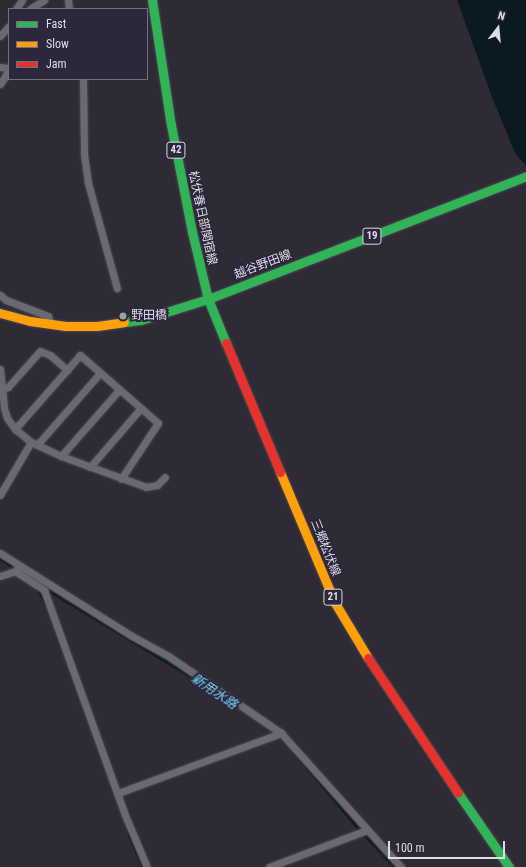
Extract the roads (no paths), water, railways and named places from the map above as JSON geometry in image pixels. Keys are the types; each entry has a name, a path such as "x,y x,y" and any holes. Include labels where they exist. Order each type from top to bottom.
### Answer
{"main road":[{"name":"松伏春日部関宿線","path":"152,0 171,125 192,232 208,299"},
{"name":"越谷野田線","path":"0,313 51,325 80,327 128,323 164,314 208,299 526,176"},
{"name":"三郷松伏線","path":"208,299 262,432 335,603 381,680 509,867"}],"street":[{"path":"32,8 44,0"},
{"path":"0,36 8,27"},
{"path":"0,84 8,71"},
{"path":"83,80 84,154 88,183 117,288"},
{"path":"0,295 6,300 48,316 51,325"},
{"path":"2,389 8,387 40,351 50,355 68,370"},
{"path":"15,429 80,355 158,423 121,479"},
{"path":"0,369 6,413 15,429 34,444 121,479 152,487 157,485 165,477"},
{"path":"0,496 34,444 100,373"},
{"path":"61,456 119,390"},
{"path":"90,467 141,408"},
{"path":"0,553 44,590 118,793 147,867"},
{"path":"0,576 18,568"},
{"path":"18,568 170,657 281,733 364,832 401,867"},
{"path":"118,793 281,733"},
{"path":"269,867 364,832"}],"water":[{"path":"457,0 526,0 526,166 515,153 492,97"}],"waterway":[{"name":"新用水路","path":"0,558 16,569"},
{"name":"新用水路","path":"45,588 200,682"},
{"path":"38,589 46,604"},
{"name":"新用水路","path":"295,753 359,829 395,867"},
{"path":"129,834 143,867"}],"place":[{"name":"野田橋","path":"123,316"}]}
